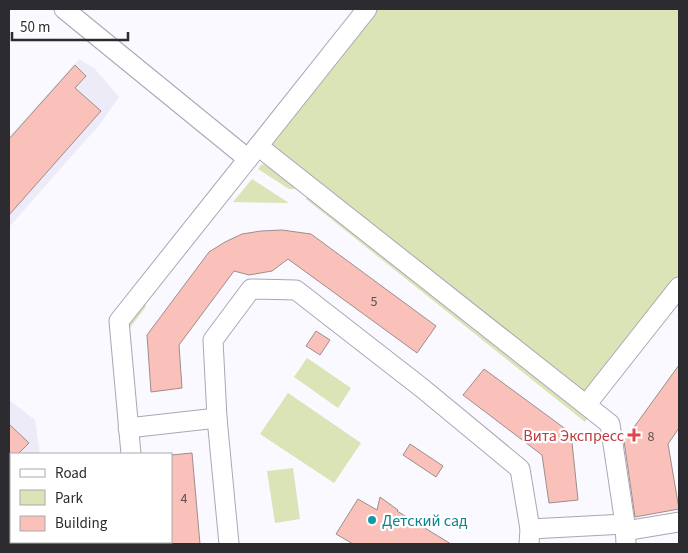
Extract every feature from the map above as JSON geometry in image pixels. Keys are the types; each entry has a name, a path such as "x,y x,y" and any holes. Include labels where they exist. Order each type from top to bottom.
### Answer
{"street":[{"path":"64,9 610,424 625,533"},
{"path":"131,453 119,321 367,9"},
{"path":"586,405 679,287"},
{"path":"229,544 217,418 213,340 251,290 296,290 422,388 520,469 529,536 625,533 679,522"},
{"path":"128,428 217,418"}],"shaded area":[{"path":"79,59 94,68 119,97 100,124 9,227 9,137"},
{"path":"9,400 35,420 40,453 10,453 10,543 55,544 9,544"}],"green space":[{"path":"370,9 679,9 679,282 587,401 263,146"},
{"path":"262,164 272,168 296,187 295,189 289,189 258,169"},
{"path":"252,179 289,203 233,202"},
{"path":"308,196 587,419 585,422 306,199"},
{"path":"143,302 146,305 145,308 129,329 135,407 124,325"},
{"path":"307,358 351,388 338,408 294,377"},
{"path":"288,393 361,443 334,483 260,434"},
{"path":"293,468 300,519 275,523 267,471"}],"building":[{"path":"75,65 86,76 75,88 101,111 9,215 9,139"},
{"path":"282,230 311,234 436,326 417,353 288,259 272,271 249,275 234,271 179,345 182,388 151,392 147,335 209,252 242,234"},
{"path":"316,331 330,340 320,355 306,346"},
{"path":"679,365 679,428 668,444 679,509 635,517 624,441"},
{"path":"484,369 571,433 578,500 549,503 542,455 463,395"},
{"path":"9,424 29,443 19,453 9,454"},
{"path":"410,444 443,466 436,477 403,455"},
{"path":"192,453 200,544 171,544 172,455"},
{"name":"Детский сад","path":"380,497 397,511 451,544 353,544 336,534 358,499 377,510"}],"place":[{"name":"Вита Экспресс","path":"634,435"},
{"name":"Детский сад","path":"372,520"}]}
